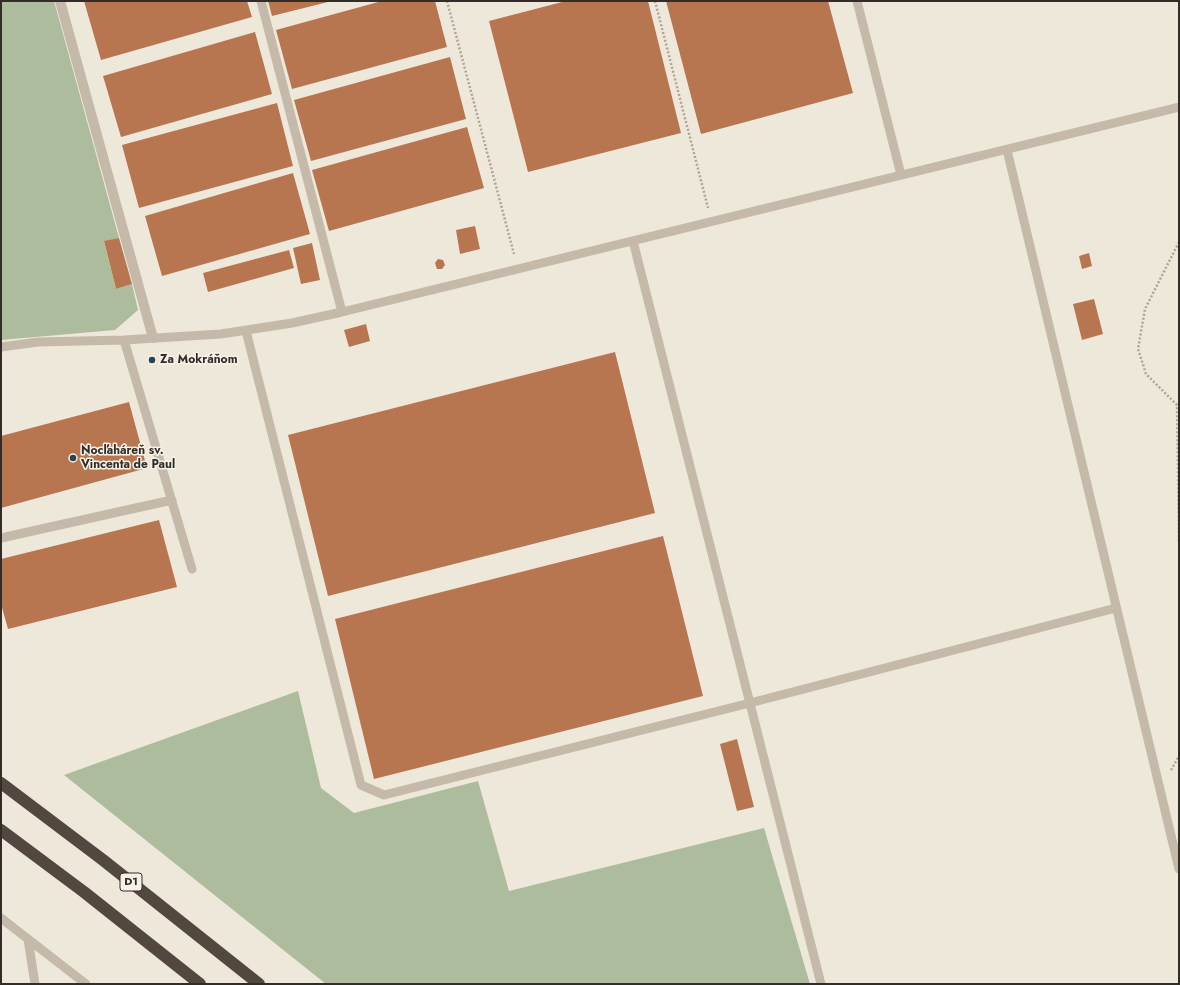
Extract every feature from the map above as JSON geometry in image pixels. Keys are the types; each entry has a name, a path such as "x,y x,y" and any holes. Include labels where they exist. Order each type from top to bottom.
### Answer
{"highway":[{"name":"D1","path":"1,783 109,865 259,984"},
{"path":"1,830 84,892 200,984"}],"street":[{"path":"60,1 153,338"}],"lane":[{"path":"261,1 342,312"},
{"path":"857,1 901,175"},
{"path":"1,347 38,342 124,340 221,334 292,323 712,222 1179,107"},
{"path":"1007,150 1179,869"},
{"path":"633,241 822,984"},
{"path":"246,331 361,785 384,795 750,703 1116,608"},
{"path":"124,340 192,569"},
{"path":"1,538 172,500"},
{"path":"1,918 86,984"},
{"path":"28,939 35,984"}],"path":[{"path":"447,1 518,269"},
{"path":"655,1 712,222"},
{"path":"1179,242 1145,309 1138,349 1146,374 1177,405 1179,542"}],"green space":[{"path":"1,1 54,1 119,238 104,242 116,289 132,284 138,310 115,330 1,340"},
{"path":"298,691 321,788 354,813 478,781 509,891 764,828 810,984 326,984 64,775"}],"building":[{"path":"84,1 247,1 252,17 101,60"},
{"path":"268,1 328,1 328,2 272,16"},
{"path":"382,1 435,1 447,47 292,89 276,30"},
{"path":"566,1 648,1 681,133 528,172 489,21"},
{"path":"666,1 828,1 853,93 701,134"},
{"path":"255,32 272,94 121,137 103,76"},
{"path":"450,57 466,119 311,161 294,100"},
{"path":"277,103 293,166 139,208 122,145"},
{"path":"467,127 484,188 329,231 312,170"},
{"path":"293,173 310,234 162,276 145,216"},
{"path":"475,226 480,249 460,254 456,230"},
{"path":"119,238 132,284 116,289 104,241"},
{"path":"312,243 320,280 301,284 293,248"},
{"path":"289,250 294,268 208,292 203,273"},
{"path":"1089,253 1092,266 1082,269 1079,256"},
{"path":"438,259 443,260 445,265 442,269 437,269 435,263"},
{"path":"1094,299 1103,334 1082,340 1073,304"},
{"path":"366,324 370,341 349,347 344,330"},
{"path":"615,352 655,513 328,596 288,435"},
{"name":"Nocľaháreň sv. Vincenta de Paul","path":"129,402 147,468 1,508 1,436"},
{"path":"159,520 177,587 8,629 1,604 1,559"},
{"path":"663,536 703,696 374,779 335,619"},
{"path":"737,739 754,807 737,811 720,744"}],"place":[{"name":"Za Mokráňom","path":"152,360"},
{"name":"Nocľaháreň sv. Vincenta de Paul","path":"73,458"}]}
